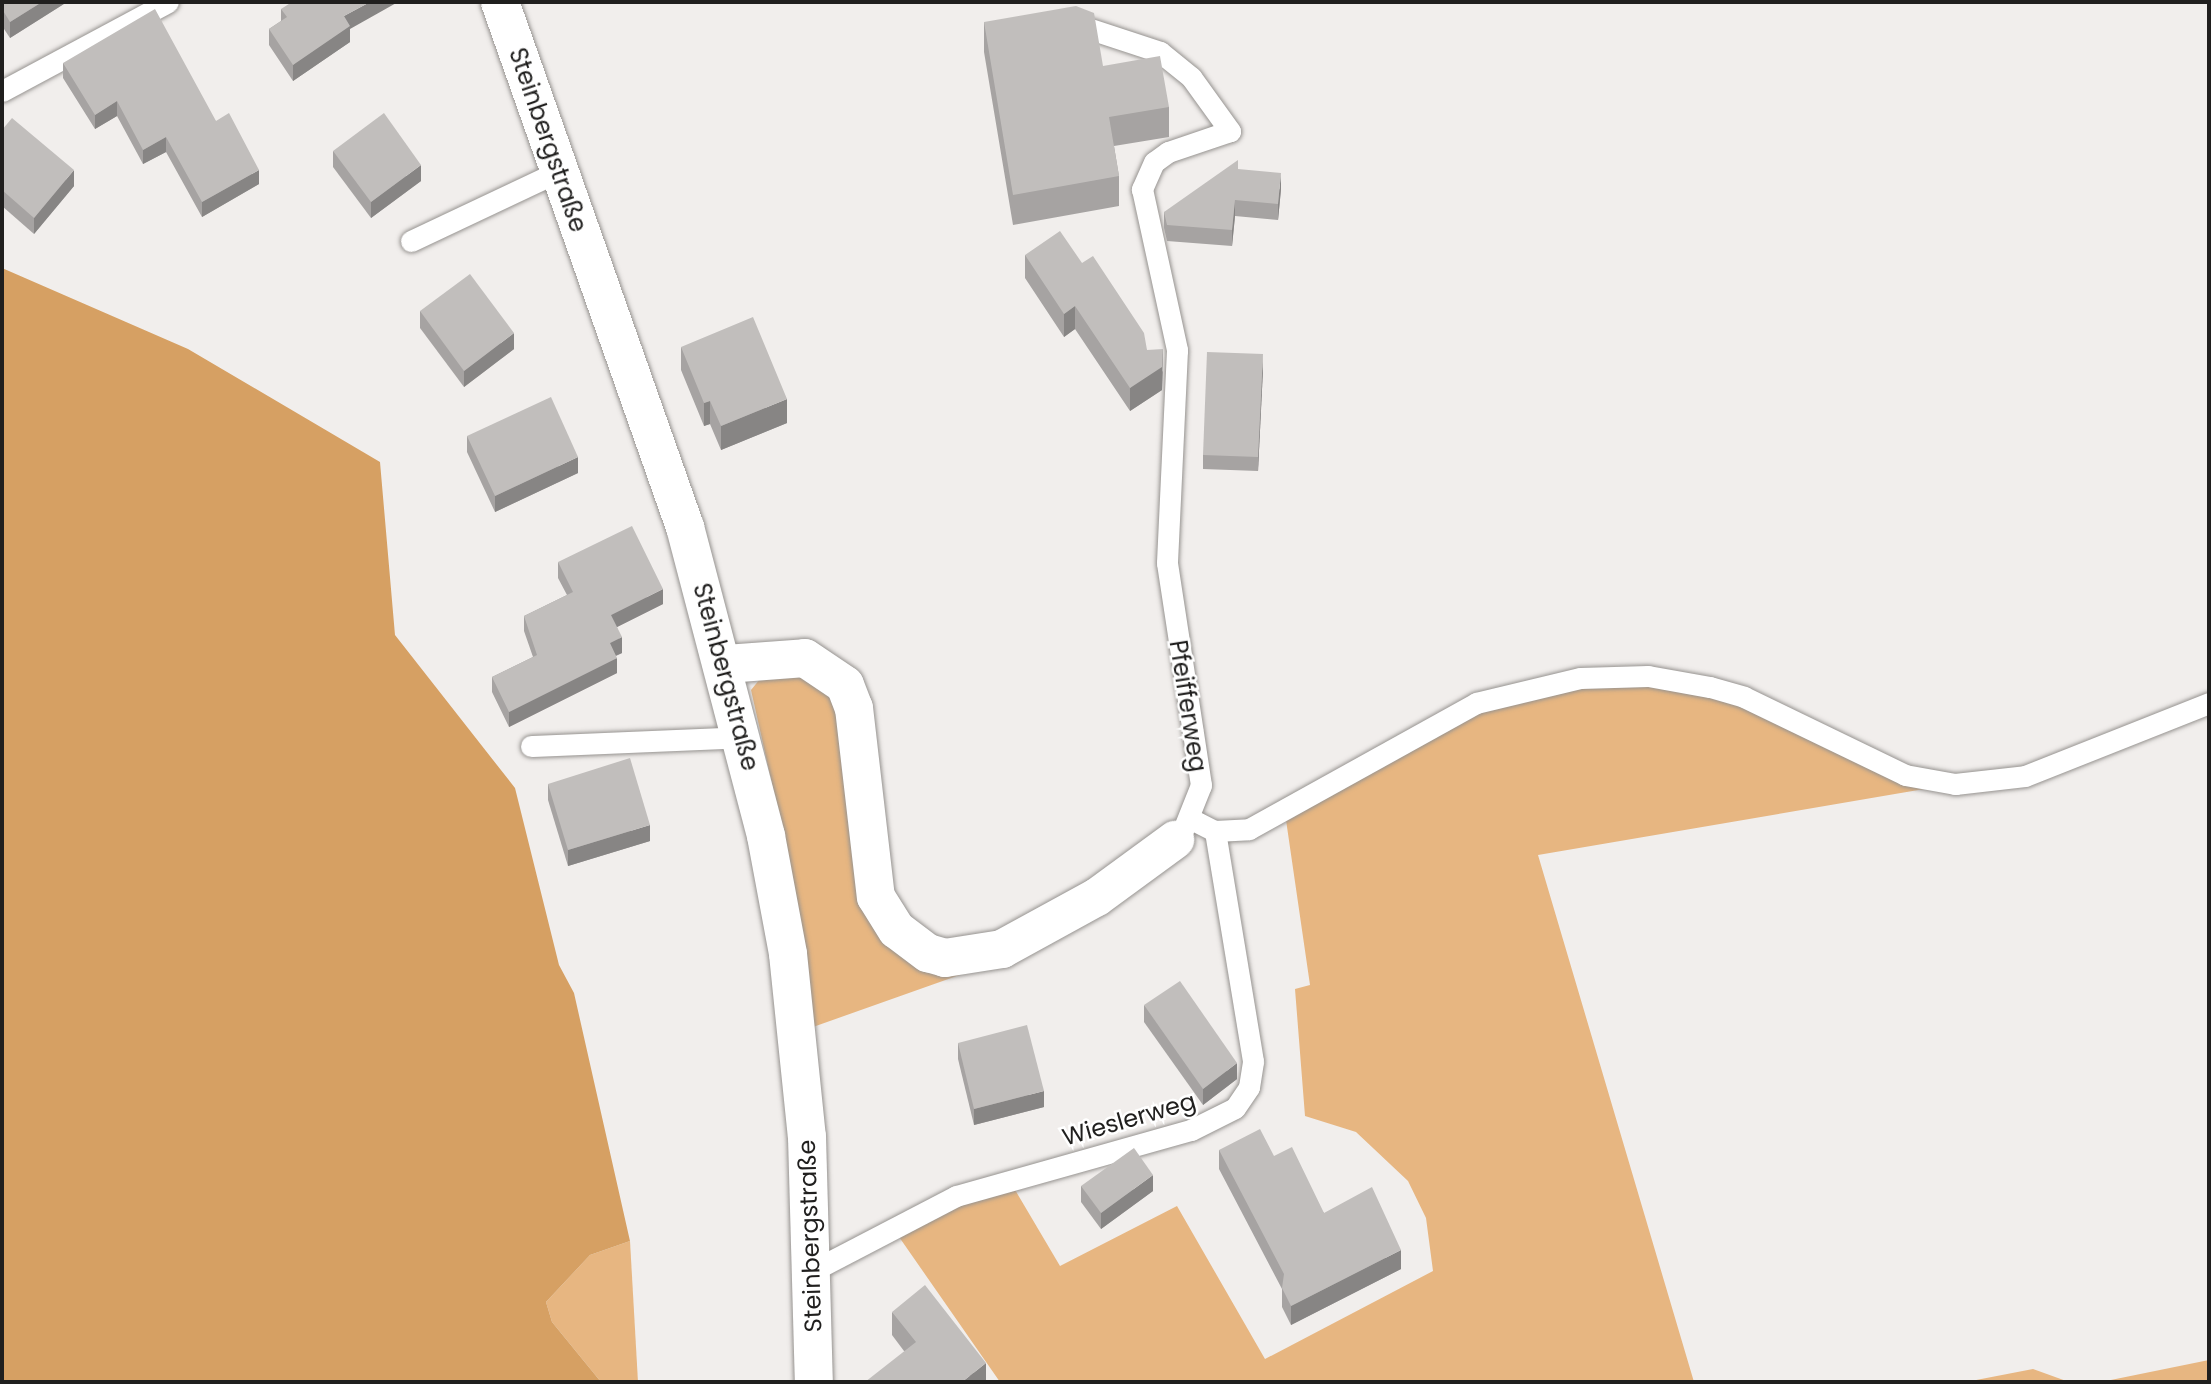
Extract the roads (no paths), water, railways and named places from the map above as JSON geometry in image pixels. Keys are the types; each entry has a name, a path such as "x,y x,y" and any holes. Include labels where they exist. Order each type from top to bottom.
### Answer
{"street":[{"name":"Steinbergstraße","path":"500,2 685,527 726,664 743,737 789,965 814,1270 814,1382"},
{"path":"726,664 805,658 845,685 854,708 876,897 897,930 928,954 963,957 1002,949 1097,897 1183,830"}],"lane":[{"path":"2,91 168,2"},
{"name":"Pfeifferweg","path":"1041,18 1106,31 1160,52 1191,77 1230,131 1161,157 1142,189 1177,350 1167,563 1200,762 1183,830"},
{"path":"411,241 559,171"},
{"path":"1183,830 1240,831 1278,817 1476,703 1580,678 1648,676 1710,687 1744,697 1895,771 1955,783 2025,776 2209,704"},
{"path":"531,746 743,737"},
{"name":"Wieslerweg","path":"814,1270 956,1196 1191,1130 1235,1108 1249,1087 1253,1061 1215,831"}]}
